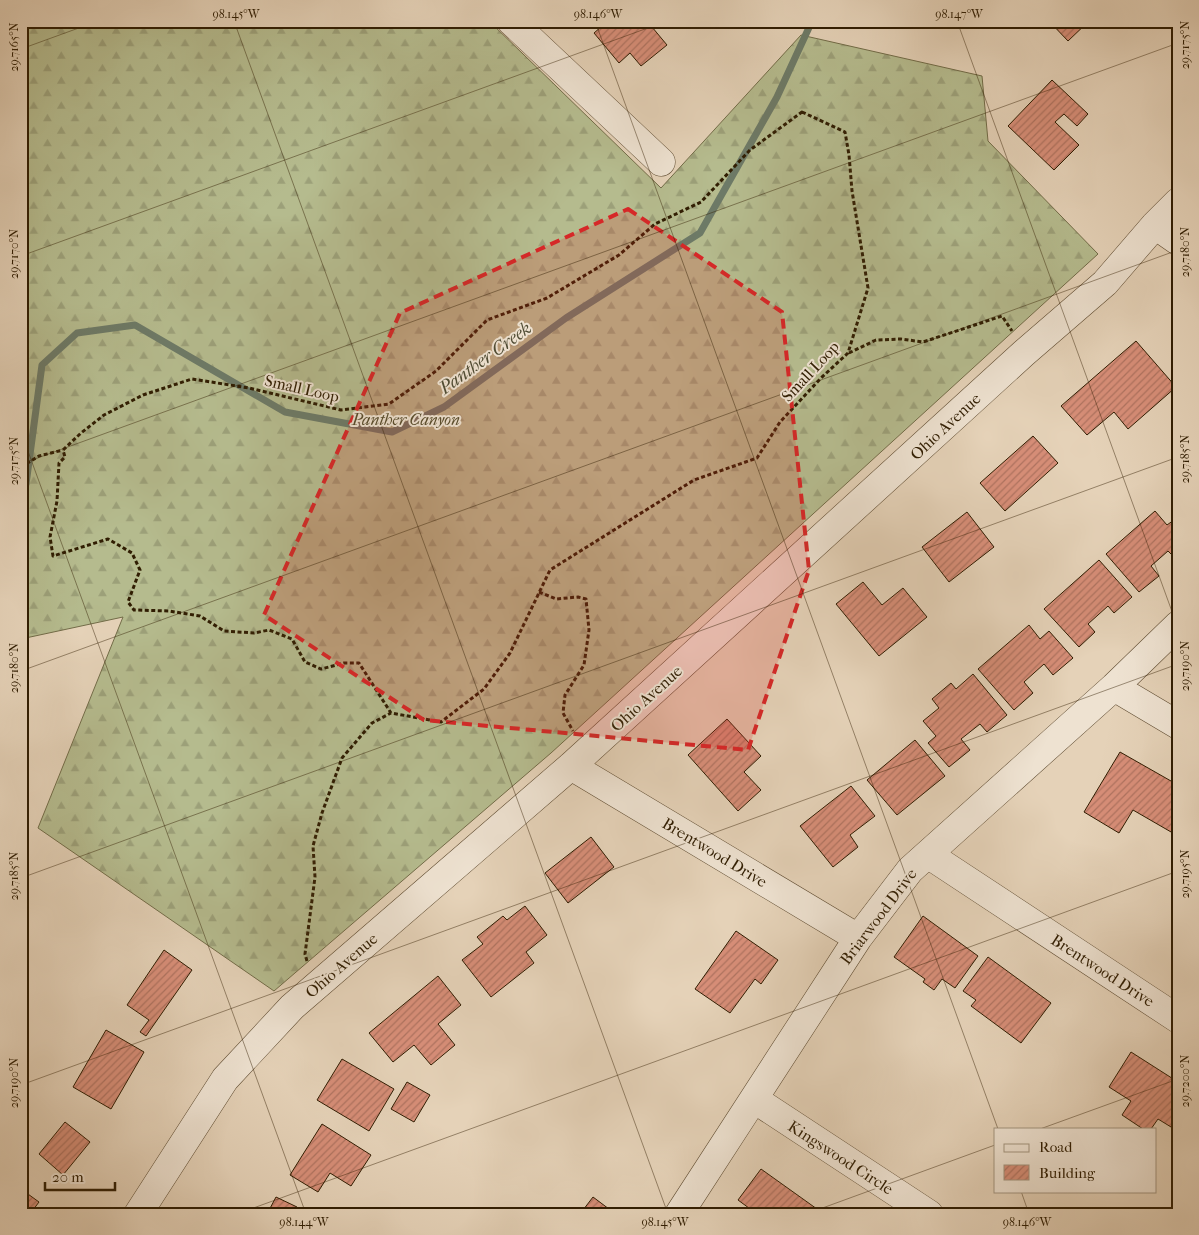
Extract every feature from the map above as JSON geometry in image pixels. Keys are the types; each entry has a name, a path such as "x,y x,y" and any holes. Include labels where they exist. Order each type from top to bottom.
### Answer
{"street":[{"path":"511,21 661,162"},
{"name":"Ohio Avenue","path":"138,1214 225,1079 292,1007 578,760 1024,353 1106,283 1155,225 1178,202"},
{"path":"1155,225 1178,241"},
{"name":"Briarwood Drive","path":"680,1214 858,938 910,870 1114,688 1178,625"},
{"path":"1114,688 1178,725"},
{"name":"Brentwood Drive","path":"578,760 858,938"},
{"name":"Brentwood Drive","path":"929,855 1178,1018"},
{"name":"Kingswood Circle","path":"754,1099 929,1214"}],"path":[{"name":"Small Loop","path":"63,450 104,415 143,395 192,379 249,388 341,410 389,404 436,371 486,320 547,298 619,255 655,224 701,202 750,150 802,112 845,132 852,191 868,288 848,353 821,378 780,422 757,458 694,480 550,570 510,653 484,689 441,722 392,712"},
{"path":"848,353 876,340 901,339 923,342 1002,316 1024,353"},
{"path":"21,467 39,456 63,450 65,457 59,463 57,501 50,536 53,556 108,539 132,553 140,570 128,602 134,610 170,611 200,616 224,631 254,633 269,630 292,639 306,662 321,670 344,663 359,663 392,712 372,723 342,758 322,813 313,846 315,878 305,954 307,962 320,983"},
{"path":"539,592 556,599 578,597 586,599 589,630 584,666 565,695 563,713 578,760"}],"highlighted area":[{"path":"628,209 782,312 809,570 748,750 424,720 264,615 400,313"}],"green space":[{"name":"Panther Canyon","path":"21,21 489,21 661,188 801,35 982,76 988,141 1098,254 551,753 274,991 38,828 123,617 21,639"}],"building":[{"path":"608,21 647,21 667,45 641,66 630,53 619,63 594,33"},
{"path":"1049,21 1089,21 1068,41"},
{"path":"1052,80 1088,114 1077,126 1064,114 1055,122 1079,145 1054,170 1008,126"},
{"path":"1136,341 1176,387 1128,429 1114,412 1087,435 1061,406"},
{"path":"1033,436 1058,463 1005,511 980,483"},
{"path":"1155,511 1167,525 1178,517 1178,558 1176,559 1168,551 1151,566 1159,576 1139,592 1106,554"},
{"path":"967,512 994,547 949,582 922,547"},
{"path":"1099,560 1132,597 1114,613 1108,606 1088,624 1095,632 1079,647 1044,609"},
{"path":"863,582 882,605 903,588 927,617 879,656 836,604"},
{"path":"1029,625 1040,639 1049,631 1073,658 1053,675 1044,664 1024,682 1033,693 1014,710 978,669"},
{"path":"973,674 1007,715 987,732 980,724 961,739 970,750 949,767 928,743 936,736 923,721 939,708 932,699 951,683 956,689"},
{"path":"727,719 761,756 744,772 761,790 738,811 688,755"},
{"path":"915,740 945,776 897,815 867,780"},
{"path":"1120,752 1178,785 1178,836 1133,810 1119,833 1084,812"},
{"path":"851,786 875,816 850,835 858,847 833,867 800,826"},
{"path":"591,837 614,867 568,903 545,873"},
{"path":"525,906 547,935 526,952 534,963 491,997 462,960 483,944 477,937 503,916 507,920"},
{"path":"923,916 978,956 955,988 942,979 934,990 923,982 925,979 894,957"},
{"path":"736,931 778,960 761,984 755,979 730,1013 695,989"},
{"path":"164,950 192,970 146,1036 140,1032 149,1020 127,1005"},
{"path":"988,957 1051,1003 1021,1043 971,1006 976,1000 963,991"},
{"path":"438,976 461,1005 438,1024 455,1045 431,1065 414,1045 393,1062 369,1033"},
{"path":"106,1030 144,1052 111,1109 73,1087"},
{"path":"1131,1052 1178,1082 1178,1116 1171,1127 1158,1119 1152,1128 1142,1128 1122,1115 1131,1101 1109,1087"},
{"path":"342,1059 394,1089 369,1131 317,1100"},
{"path":"407,1082 430,1095 414,1122 391,1109"},
{"path":"65,1122 90,1142 63,1175 39,1154"},
{"path":"322,1124 371,1155 351,1186 330,1173 318,1192 290,1175"},
{"path":"761,1169 824,1214 757,1214 738,1200"},
{"path":"21,1189 39,1202 30,1214 21,1214"},
{"path":"276,1197 297,1207 294,1214 267,1214"},
{"path":"593,1197 613,1212 612,1214 580,1214"}],"waterway":[{"name":"Panther Creek","path":"21,492 26,484 42,365 77,333 135,325 285,412 392,432 444,407 566,318 700,233 777,97 812,21"}]}
